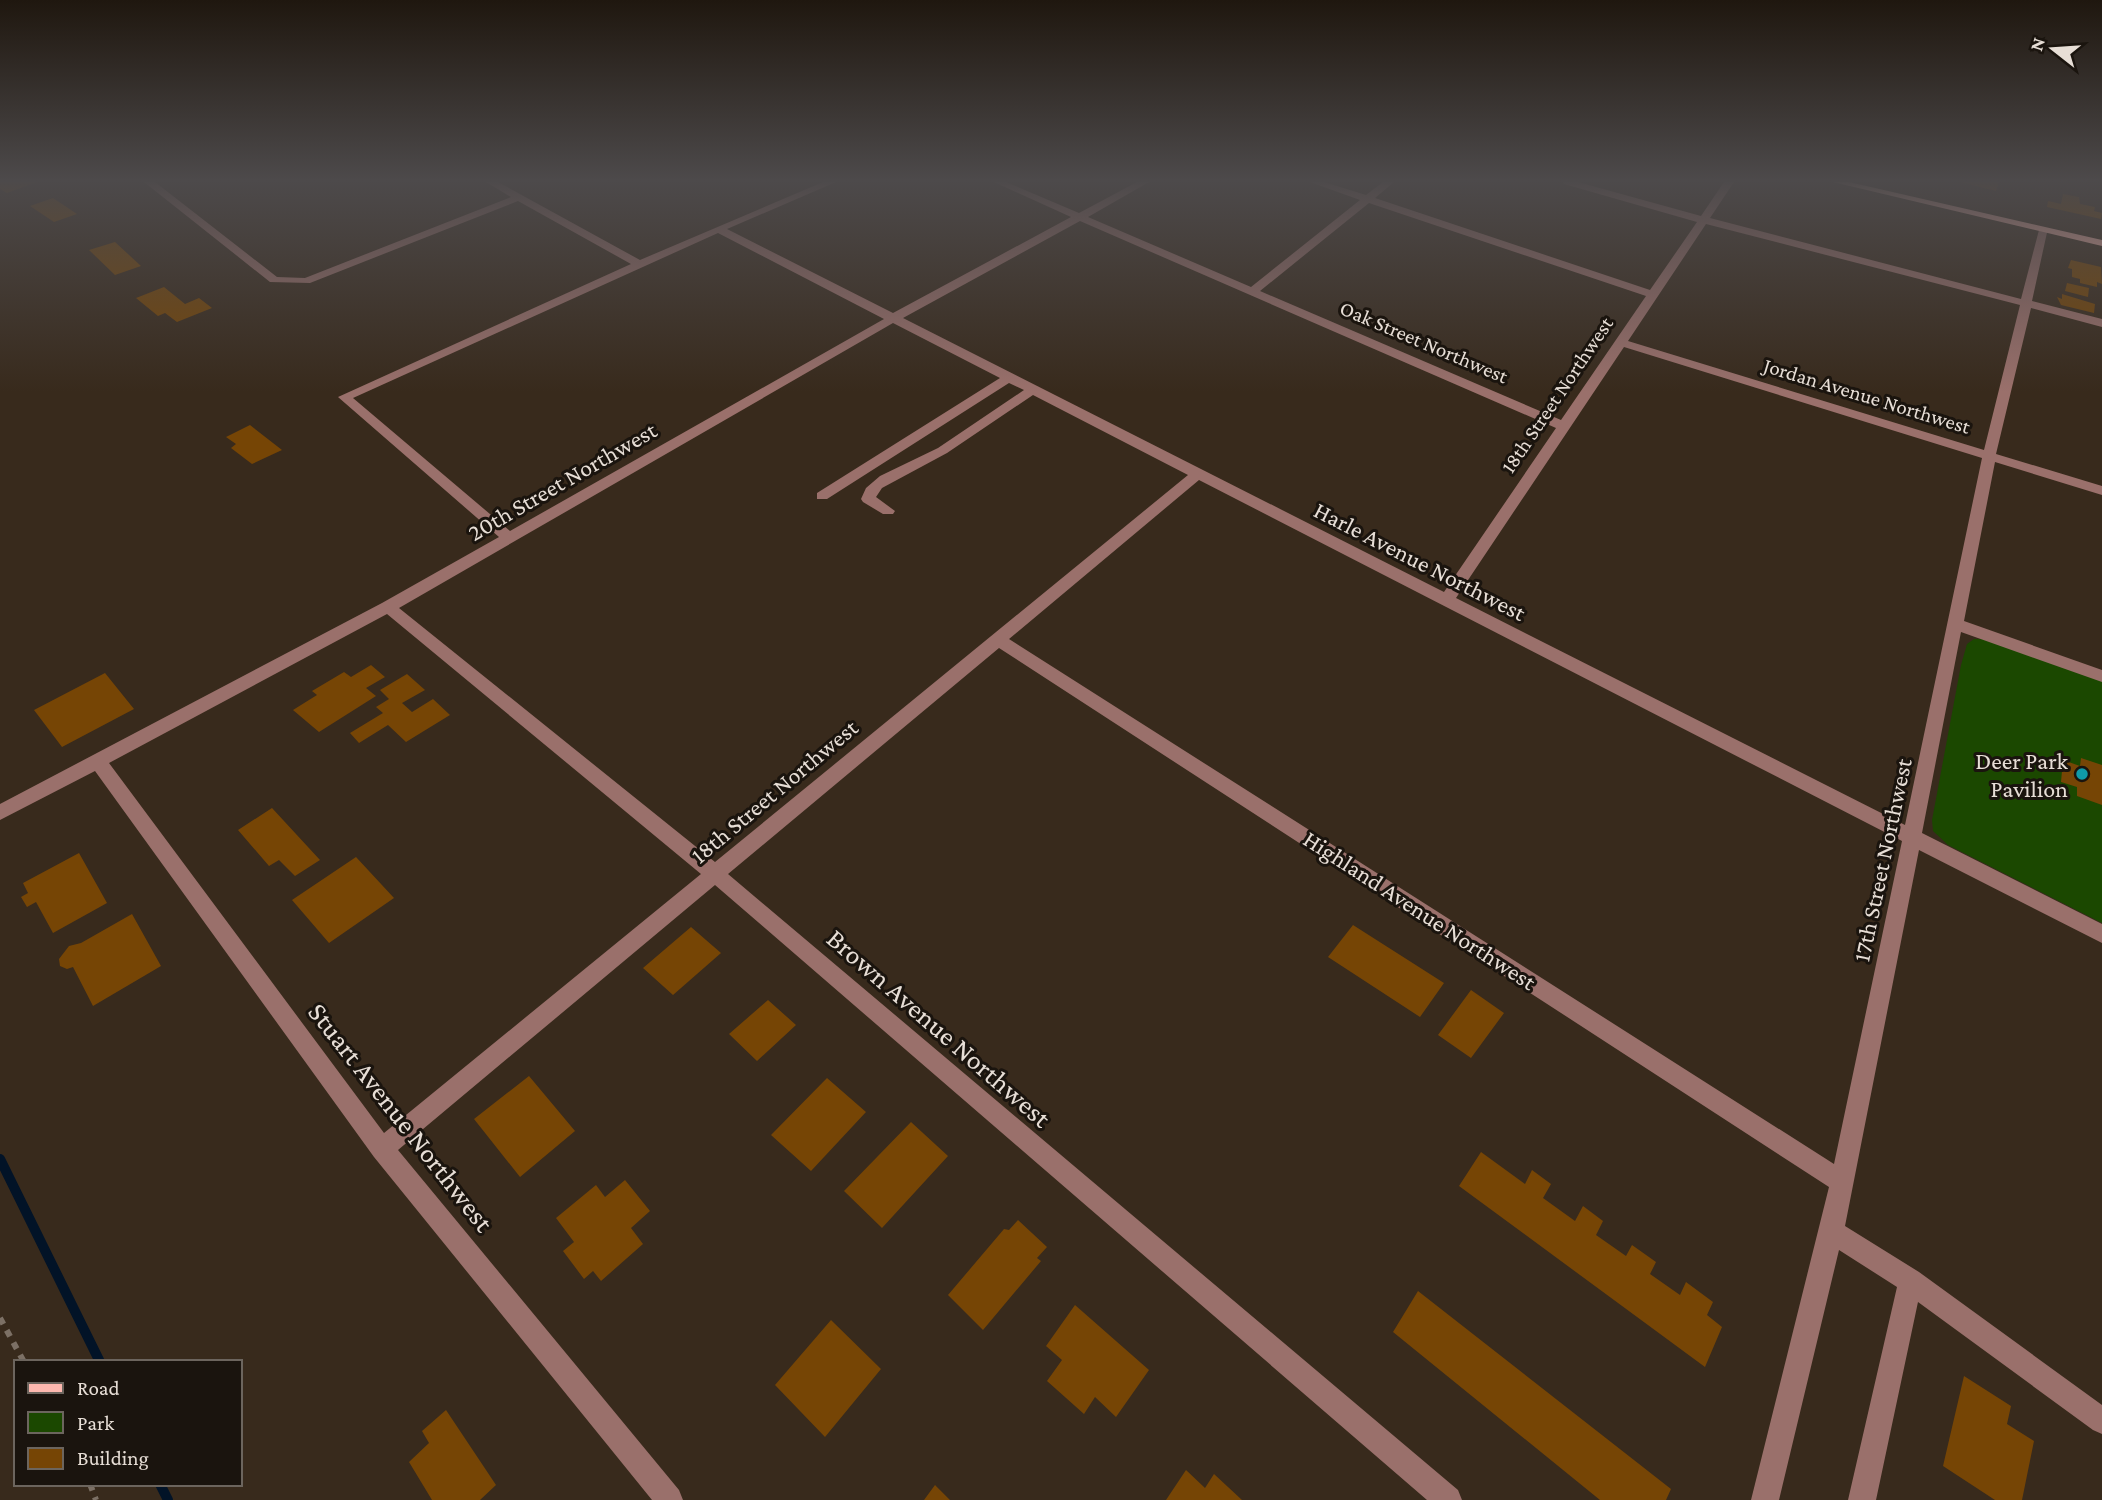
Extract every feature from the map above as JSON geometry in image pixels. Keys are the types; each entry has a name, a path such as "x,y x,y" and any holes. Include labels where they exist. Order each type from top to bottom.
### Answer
{"street":[{"path":"239,252 274,280 306,281 380,252"},
{"path":"619,252 640,264"},
{"path":"509,538 344,397 667,252"},
{"name":"Harle Avenue Northwest","path":"763,252 2102,934"},
{"name":"20th Street Northwest","path":"0,813 388,607 1014,252"},
{"name":"Oak Street Northwest","path":"1165,252 1563,426"},
{"path":"1253,291 1302,252"},
{"path":"1526,252 1652,294"},
{"name":"18th Street Northwest","path":"1447,600 1681,252"},
{"path":"1829,252 2102,323"},
{"name":"17th Street Northwest","path":"1765,1500 1832,1232 1989,456 2038,252"},
{"name":"Jordan Avenue Northwest","path":"1620,342 2102,491"},
{"path":"822,496 1010,377"},
{"path":"888,510 868,499 869,493 881,482 902,469 929,458 1034,389"},
{"name":"18th Street Northwest","path":"382,1149 1198,474"},
{"name":"Brown Avenue Northwest","path":"388,607 714,873 1448,1500"},
{"path":"1956,624 2102,676"},
{"name":"Highland Avenue Northwest","path":"997,639 1842,1182"},
{"name":"Stuart Avenue Northwest","path":"98,761 382,1149 669,1500"},
{"path":"1832,1232 1910,1281 2102,1421"},
{"path":"1862,1500 1910,1281"}],"path":[{"path":"0,1318 23,1360"}],"green space":[{"path":"1974,639 1983,639 2102,681 2102,923 1948,845 1933,831 1932,820 1961,665 1967,644"}],"building":[{"path":"91,252 126,252 141,266 115,275"},
{"path":"2071,260 2101,267 2102,284 2097,282 2097,287 2080,283 2080,279 2072,277 2072,269 2068,268"},
{"path":"2067,283 2089,288 2088,297 2065,291"},
{"path":"164,287 185,304 199,298 212,308 177,322 165,313 158,316 136,298"},
{"path":"2062,294 2095,304 2094,313 2061,305 2057,297 2062,299"},
{"path":"250,425 282,450 252,464 231,448 236,444 226,437"},
{"path":"371,665 385,677 366,688 376,696 319,732 293,710 317,695 312,691 344,672 351,677"},
{"path":"105,673 134,709 62,747 34,710"},
{"path":"407,674 425,690 402,703 412,712 433,699 450,715 406,742 388,725 359,743 350,733 383,713 376,707 389,699 380,690"},
{"name":"Deer Park Pavilion","path":"2081,758 2102,765 2102,805 2077,796 2077,787 2061,782 2063,760 2080,766"},
{"path":"272,808 320,860 295,876 279,860 269,866 238,830"},
{"path":"79,853 107,903 53,933 36,902 27,907 21,897 28,893 23,883"},
{"path":"356,857 394,898 329,943 292,900"},
{"path":"132,914 161,966 93,1006 73,967 67,969 60,966 59,959 69,946 81,943"},
{"path":"1353,925 1444,983 1420,1017 1328,957"},
{"path":"691,927 721,953 673,995 643,968"},
{"path":"1471,990 1504,1013 1471,1058 1438,1035"},
{"path":"768,1000 796,1025 757,1061 729,1034"},
{"path":"529,1076 575,1131 520,1177 474,1119"},
{"path":"827,1078 866,1112 811,1171 771,1135"},
{"path":"911,1122 948,1156 882,1228 844,1191"},
{"path":"1481,1152 1525,1184 1532,1170 1551,1184 1543,1198 1575,1221 1583,1206 1603,1221 1596,1235 1626,1256 1632,1245 1656,1262 1650,1274 1680,1295 1686,1282 1713,1302 1707,1315 1722,1327 1705,1367 1459,1186"},
{"path":"625,1180 650,1211 631,1228 643,1244 601,1281 593,1271 584,1279 563,1251 574,1242 556,1218 596,1185 605,1197"},
{"path":"1018,1220 1047,1247 1037,1258 1041,1261 983,1330 948,1295 1004,1229 1009,1230"},
{"path":"1418,1291 1671,1489 1666,1500 1600,1500 1393,1332"},
{"path":"1075,1305 1149,1370 1116,1417 1095,1397 1084,1414 1047,1381 1062,1360 1046,1346"},
{"path":"831,1320 881,1369 825,1437 775,1385"},
{"path":"1964,1376 2011,1406 2007,1424 2034,1441 2022,1500 1995,1500 1943,1466"},
{"path":"446,1410 496,1485 480,1500 432,1500 409,1462 429,1443 422,1431"},
{"path":"1186,1470 1205,1488 1214,1474 1242,1500 1166,1500"},
{"path":"935,1485 950,1500 924,1500"}],"waterway":[{"path":"0,1159 99,1360"},
{"path":"161,1486 168,1500"}],"place":[{"name":"Deer Park Pavilion","path":"2082,774"}]}
